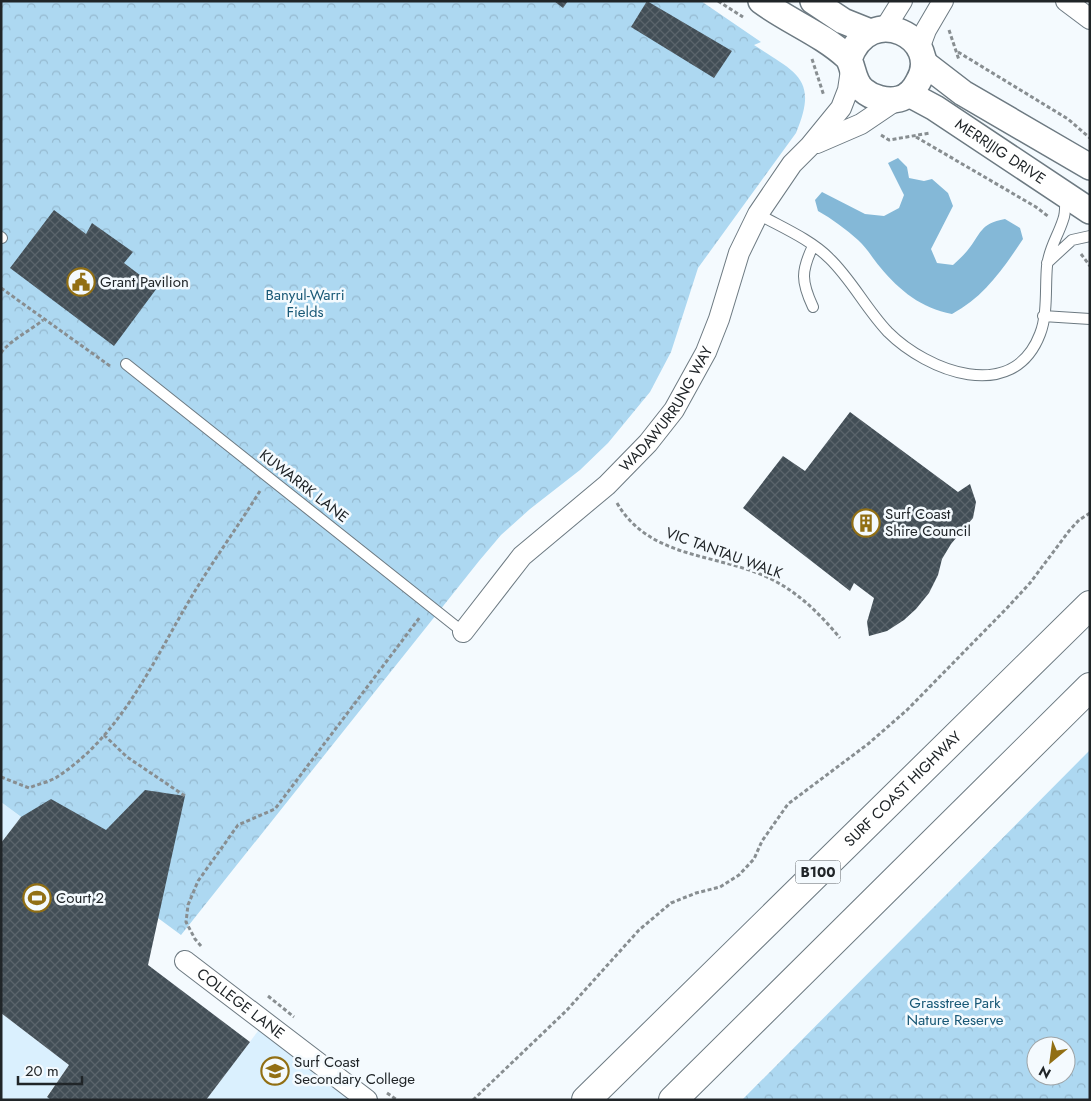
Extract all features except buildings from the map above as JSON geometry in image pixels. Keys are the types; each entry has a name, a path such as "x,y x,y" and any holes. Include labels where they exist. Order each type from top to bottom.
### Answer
{"main road":[{"name":"SURF COAST HIGHWAY","path":"586,1100 1090,605"},
{"path":"673,1100 1090,687"}],"street":[{"name":"MERRIJIG DRIVE","path":"761,1 827,42 850,65 856,82 864,91 875,97 903,97 935,108 1090,211"},
{"name":"MERRIJIG DRIVE","path":"813,1 843,21 911,36 922,55 963,93 1090,167"},
{"path":"850,65 859,38 877,28 902,1"},
{"path":"903,97 921,78 926,30 943,1"},
{"path":"1066,1 1090,19"},
{"name":"WADAWURRUNG WAY","path":"464,632 522,556 607,485 648,442 674,410 691,382 719,319 744,241 758,214 792,164 810,146 841,108 848,90 850,65"},
{"name":"WADAWURRUNG WAY","path":"810,146 834,134 861,124 903,97"},
{"name":"COLLEGE LANE","path":"185,961 374,1094"}],"lane":[{"path":"758,214 828,256 841,270 870,310 902,344 936,366 971,376 987,375 1012,367 1022,360 1033,348 1041,333 1047,264 1051,246 1063,220 1064,194"},
{"path":"1047,264 1072,240 1090,236"},
{"path":"813,246 804,264 803,278 813,306"},
{"path":"1043,316 1090,319"},
{"name":"KUWARRK LANE","path":"126,364 464,632"}],"path":[{"path":"958,52 1068,119 1090,138"},
{"path":"915,137 1036,207 1060,225"},
{"path":"1072,240 1090,266"},
{"path":"1,288 116,371"},
{"path":"1,352 8,343 21,338 43,320"},
{"path":"1,778 29,788 55,778 78,761 104,735 159,656 198,586 270,478"},
{"name":"VIC TANTAU WALK","path":"607,485 620,508 633,523 656,541 684,554 769,578 794,592 840,638"},
{"path":"473,1100 566,1010 639,930 665,908 671,903 696,893 720,887 739,875 754,859 762,841 788,804 868,744 907,710 1007,608 1030,583 1069,531 1090,513"},
{"path":"205,949 194,939 186,922 188,905 198,881 238,825 275,809 422,615 415,609"},
{"path":"104,735 127,757 184,796"},
{"path":"266,994 290,1011 298,1022"},
{"path":"374,1094 397,1100"}],"shaded area":[{"path":"898,158 907,167 909,178 924,181 932,179 948,193 953,206 931,249 937,263 953,265 967,251 982,230 997,221 1005,219 1020,228 1023,239 1000,271 983,291 952,314 930,308 903,291 877,264 858,240 839,224 818,211 815,200 822,192 865,214 884,216 899,208 904,195 888,163"},
{"path":"1,802 21,817 1,843"},
{"path":"1,1013 69,1065 47,1096 51,1100 1,1100"},
{"name":"Surf Coast Secondary College","path":"261,1027 362,1100 206,1100"}],"green space":[{"name":"Banyul-Warri Fields","path":"1,1 701,1 761,42 754,45 792,71 804,88 803,115 796,133 698,268 671,352 650,392 608,443 580,470 530,509 501,535 181,935 1,802"},
{"name":"Grasstree Park Nature Reserve","path":"1090,750 1090,1100 742,1100"}],"place":[{"name":"Grant Pavilion","path":"81,282"},
{"name":"Surf Coast Shire Council","path":"866,523"},
{"name":"Court 2","path":"37,898"},
{"name":"Surf Coast Secondary College","path":"275,1071"}]}
